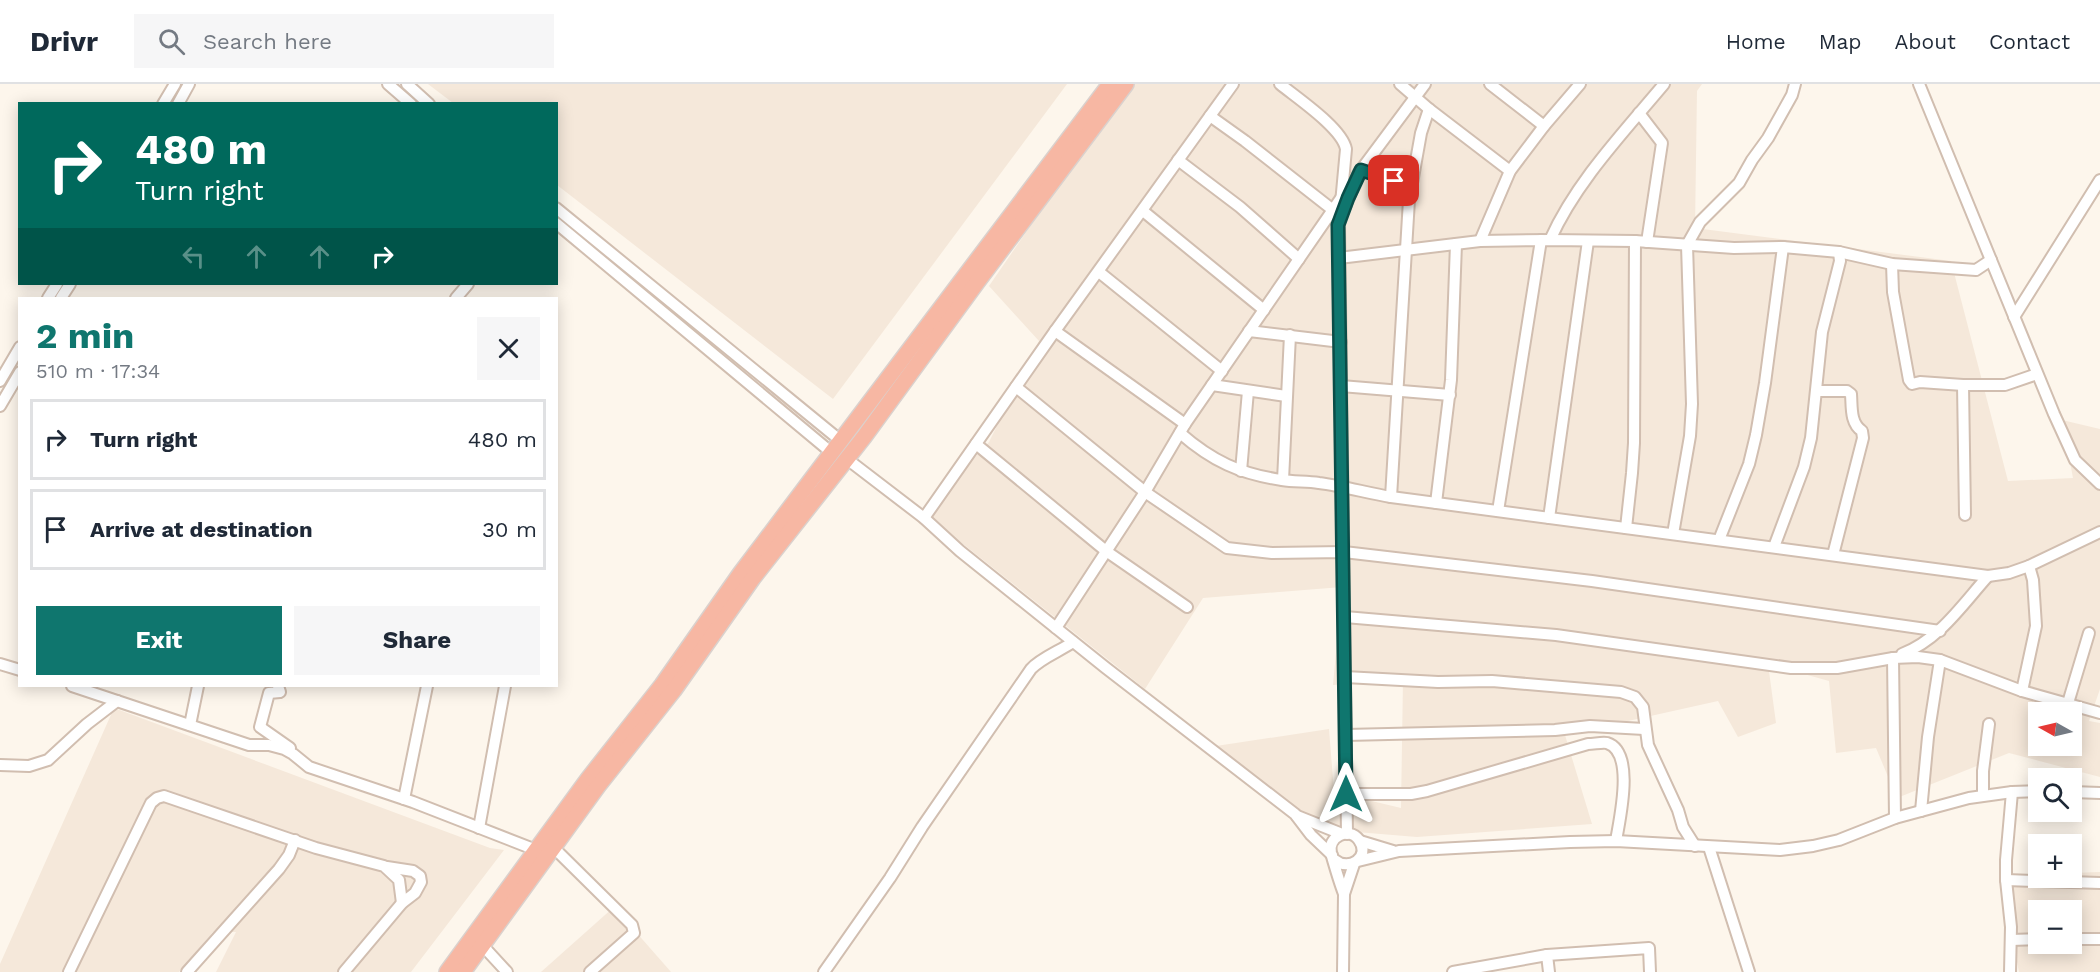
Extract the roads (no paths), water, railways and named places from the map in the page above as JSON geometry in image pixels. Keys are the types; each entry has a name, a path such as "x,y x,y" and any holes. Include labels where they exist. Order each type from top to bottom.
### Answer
{"highway":[{"path":"606,767 740,574 1110,84"},
{"path":"447,972 536,850 674,690 753,578 847,459 984,271 1126,84"},
{"path":"463,972 554,848 593,782"}],"street":[{"path":"164,102 175,84"},
{"path":"179,102 189,84"},
{"path":"388,84 409,102"},
{"path":"407,84 427,102"},
{"path":"924,519 1055,331 1233,84"},
{"path":"1280,84 1330,126 1344,142 1346,155 1338,225 1345,617 1346,794 1344,834"},
{"path":"1400,84 1510,171"},
{"path":"1338,225 1361,170 1425,84"},
{"path":"1490,84 1544,126"},
{"path":"1480,241 1510,171 1579,84"},
{"path":"1498,511 1545,240 1588,176 1664,84"},
{"path":"1673,534 1692,405 1687,245 1700,222 1739,183 1768,138 1792,95 1795,84"},
{"path":"1919,84 2037,374 2075,460 2100,484"},
{"path":"1391,497 1410,187 1421,133 1429,109"},
{"path":"1639,113 1662,143 1647,242"},
{"path":"1210,116 1333,210"},
{"path":"1178,160 1240,207 1299,259"},
{"path":"1361,170 1410,187"},
{"path":"2014,317 2100,180"},
{"path":"1056,628 1212,385 1341,198"},
{"path":"558,210 837,447"},
{"path":"1143,211 1264,310"},
{"path":"558,225 837,447"},
{"path":"1339,258 1480,241 1545,240 1635,241 1734,248 1783,247 1839,252 1892,264 1976,270 1991,260"},
{"path":"1549,518 1588,241"},
{"path":"1626,528 1634,444 1635,241"},
{"path":"1436,503 1450,395 1456,244"},
{"path":"1719,540 1749,464 1756,435 1783,247"},
{"path":"1774,547 1804,467 1811,438 1822,332 1840,261 1839,252"},
{"path":"1892,264 1893,292 1909,380 1912,384 1942,382 1963,385 2005,385 2037,374"},
{"path":"1099,272 1222,370"},
{"path":"457,297 467,285"},
{"path":"1055,331 1183,429 1207,454 1226,466 1283,480 1320,483 1391,497 1988,576 2009,573 2029,566 2100,532"},
{"path":"1249,331 1341,342"},
{"path":"1283,480 1290,335"},
{"path":"0,381 18,350"},
{"path":"0,406 18,375"},
{"path":"1212,385 1286,396"},
{"path":"1963,385 1965,515"},
{"path":"1341,386 1450,395"},
{"path":"1016,387 1145,492 1227,548 1272,553 1344,552 1592,581 1940,631"},
{"path":"1241,471 1248,391"},
{"path":"1817,391 1847,391 1851,394 1853,417 1856,427 1862,431 1863,438 1833,555"},
{"path":"976,444 1106,551 1187,607"},
{"path":"847,459 924,519 1073,642 1294,814 1333,858 1344,865 1400,852 1616,841 1780,850 1839,840 1895,818 1983,794 2028,792"},
{"path":"2022,691 2036,620 2029,566"},
{"path":"1893,658 1923,645 1940,631 1988,576"},
{"path":"1345,617 1556,635 1791,668 1837,668 1893,658 1918,657 1940,660 2022,691 2064,702"},
{"path":"2068,702 2089,633"},
{"path":"824,972 1031,669 1037,662 1073,642"},
{"path":"1893,658 1895,818"},
{"path":"1921,811 1928,737 1940,660"},
{"path":"0,664 18,669"},
{"path":"1345,677 1492,681 1621,692 1635,697 1643,708 1644,729 1648,745 1683,827 1695,846"},
{"path":"75,687 249,745 268,745 284,749 309,767 536,850"},
{"path":"190,725 198,687"},
{"path":"279,687 280,692 268,693 260,728 299,755 309,767"},
{"path":"404,800 427,687"},
{"path":"478,828 505,687"},
{"path":"2,768 38,765 48,760 87,724 117,701"},
{"path":"2082,707 2100,713"},
{"path":"1983,794 1983,771 1989,724"},
{"path":"1346,735 1555,730 1590,726 1644,729"},
{"path":"1346,794 1411,794 1427,791 1588,744 1605,743 1611,746 1620,757 1624,775 1616,841"},
{"path":"2010,972 2012,927 2006,880 2008,820 2012,792"},
{"path":"2082,792 2100,793"},
{"path":"69,972 151,803 164,796 295,840 384,866 413,871 420,876 421,882 416,892 402,903 344,972"},
{"path":"1294,814 1357,837 1362,852 1344,894"},
{"path":"1343,972 1344,894 1331,844 1337,837 1344,834"},
{"path":"188,972 279,869 289,855 295,840"},
{"path":"1360,842 1400,852"},
{"path":"1709,847 1749,972"},
{"path":"554,848 632,925 634,933 596,970"},
{"path":"384,866 399,880 402,903"},
{"path":"2006,880 2100,883"},
{"path":"2011,940 2028,939"},
{"path":"2082,939 2100,939"},
{"path":"483,946 507,972"},
{"path":"1453,972 1547,955 1649,948 1650,972"},
{"path":"1547,955 1549,972"}]}
